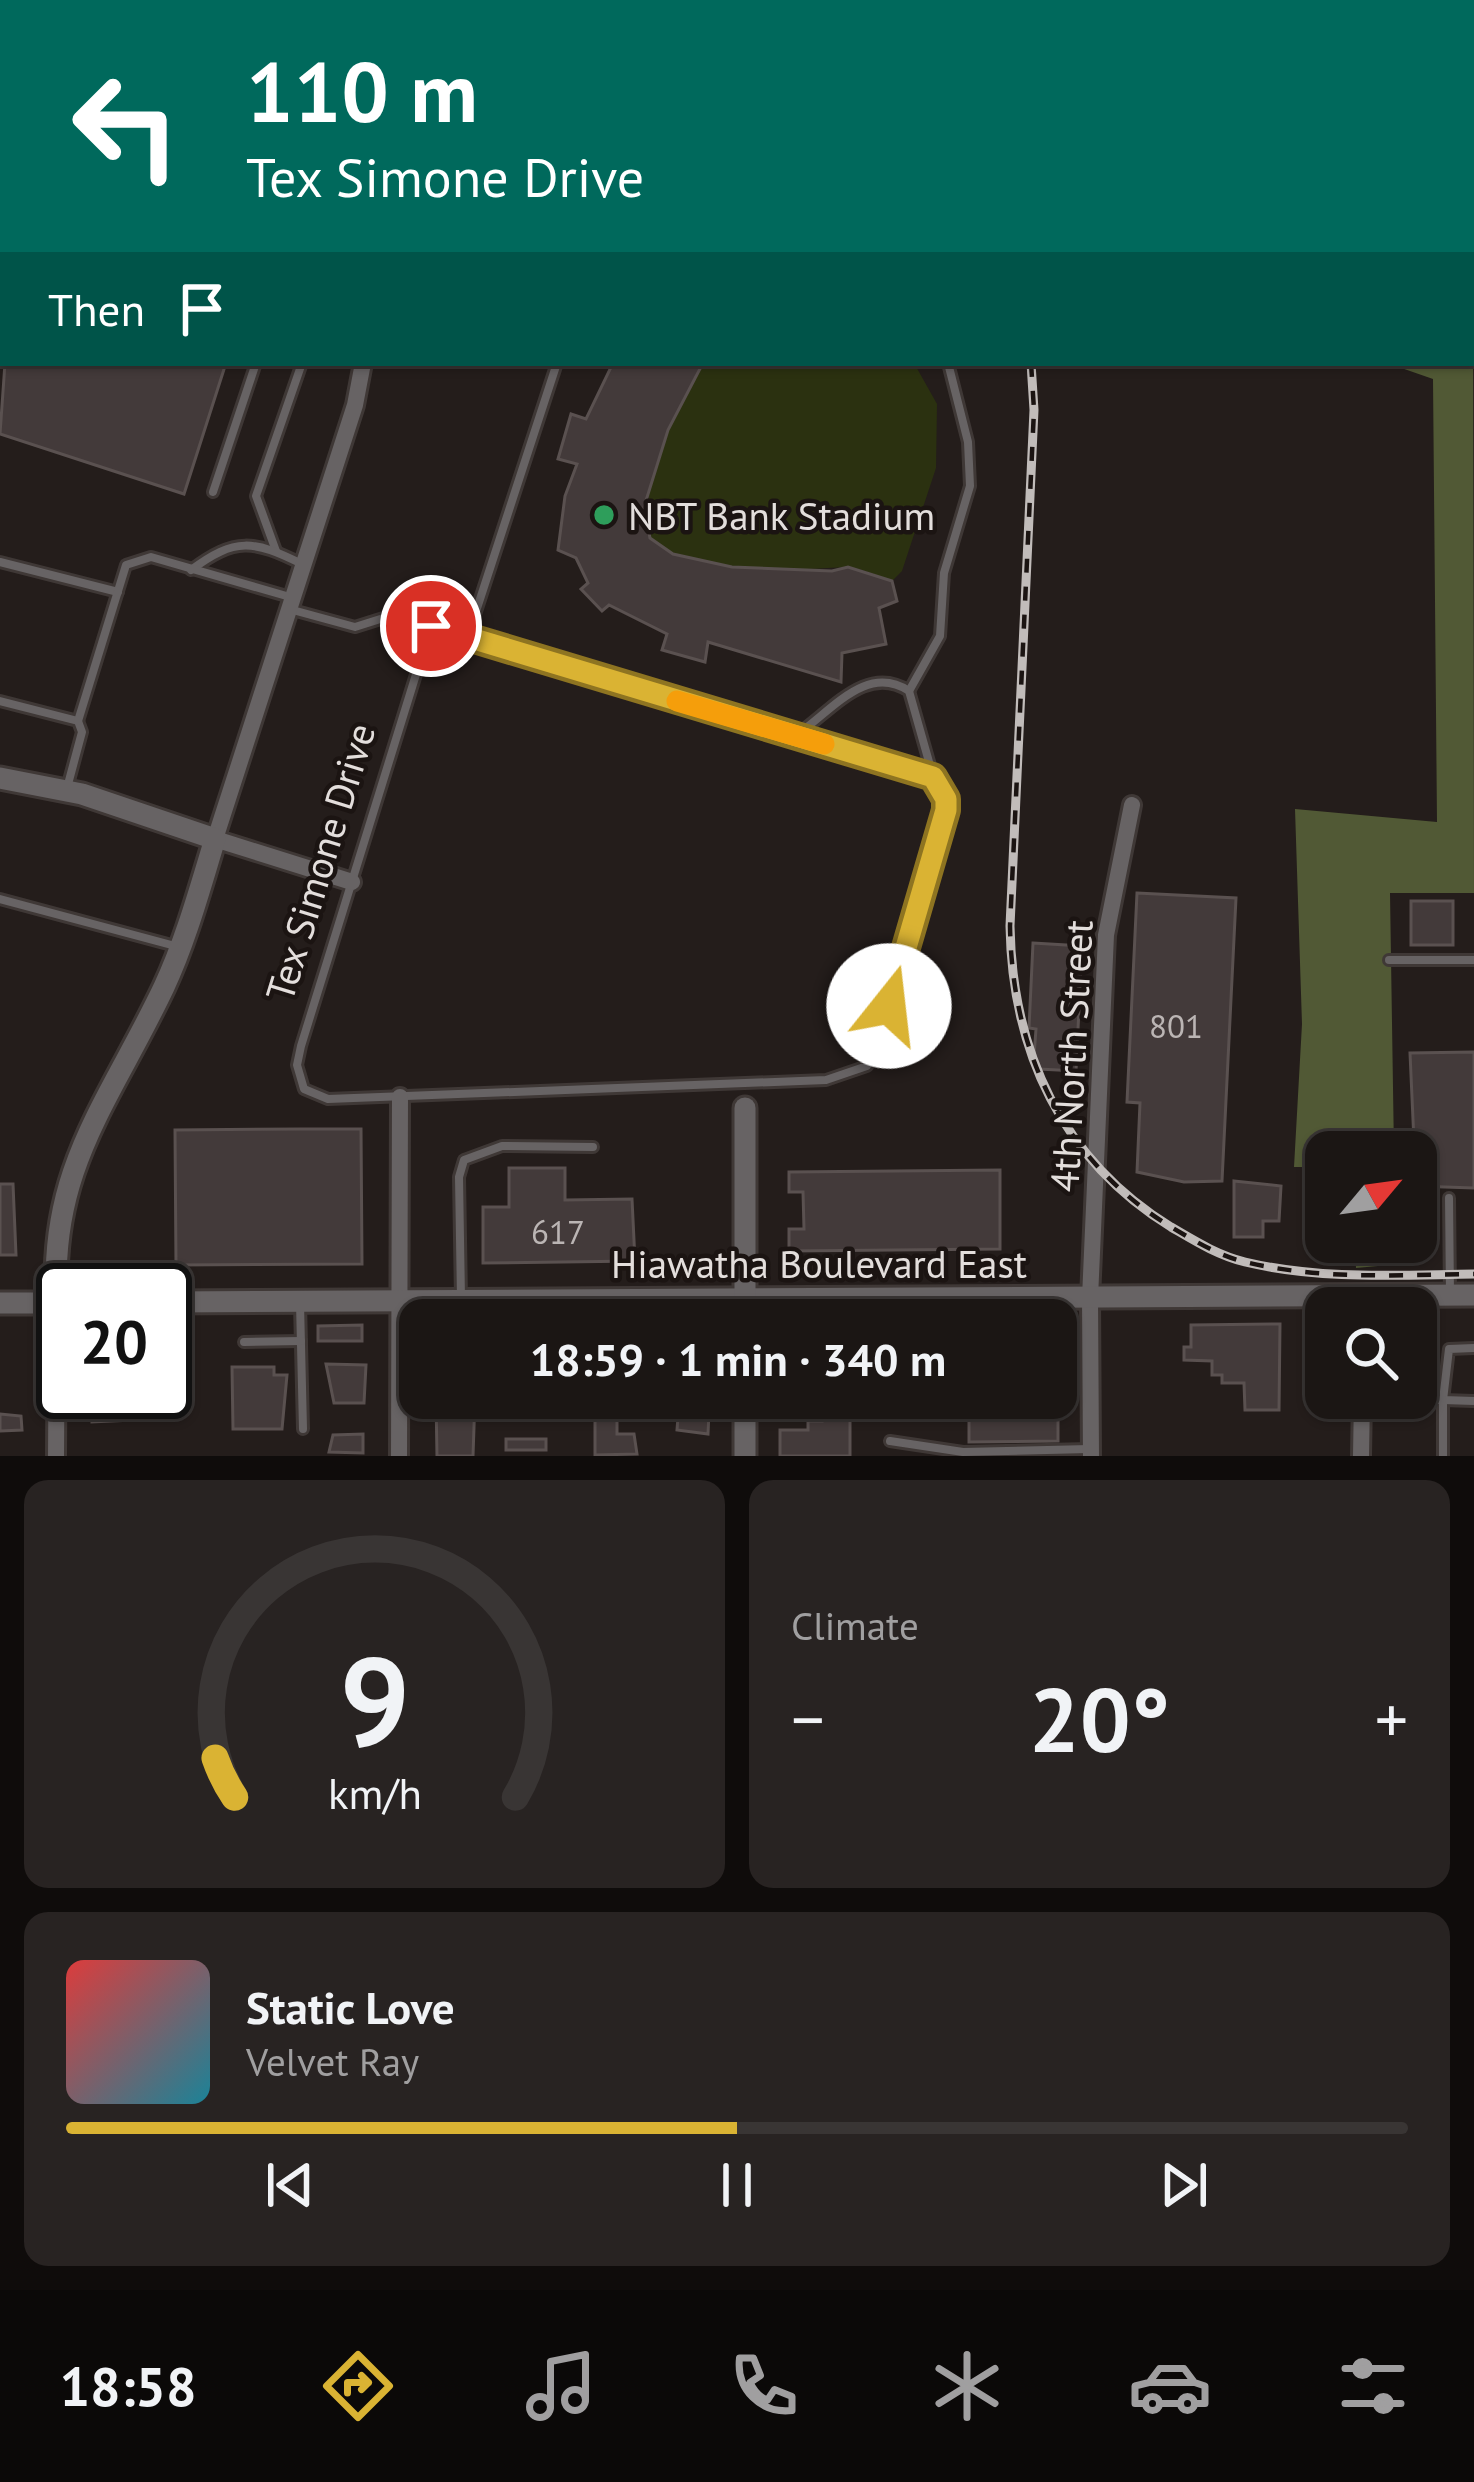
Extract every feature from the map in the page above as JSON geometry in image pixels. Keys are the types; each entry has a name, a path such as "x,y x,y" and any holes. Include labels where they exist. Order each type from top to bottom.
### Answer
{"street":[{"path":"59,1263 58,1216 70,1170 180,947 355,405 362,366"},
{"path":"0,778 67,790 352,882"},
{"name":"4th North Street","path":"1090,1452 1090,1298 1106,935 1132,805"},
{"path":"399,1456 400,1097"},
{"path":"745,1108 745,1299"},
{"name":"Hiawatha Boulevard East","path":"1437,1296 1474,1295"},
{"name":"Hiawatha Boulevard East","path":"1061,1299 1305,1301"},
{"name":"Hiawatha Boulevard East","path":"192,1302 398,1300"},
{"path":"0,1304 36,1303"},
{"path":"56,1456 57,1419"},
{"path":"745,1419 746,1456"},
{"path":"1361,1456 1362,1419"}],"lane":[{"path":"213,492 255,366"},
{"path":"276,551 256,496 301,366"},
{"path":"467,638 555,366"},
{"path":"910,692 940,636 944,573 970,486 968,442 949,366"},
{"path":"191,570 221,547 241,544 276,551 304,565"},
{"path":"67,790 82,732 78,721 126,565 151,556 355,627 393,615 933,777"},
{"path":"0,562 118,592"},
{"name":"Tex Simone Drive","path":"400,1097 322,1100 311,1096 298,1078 301,1046 431,626"},
{"path":"400,1097 826,1080 867,1066 878,1045 946,799 933,777 910,692 890,679 866,680 795,736"},
{"path":"0,700 78,721"},
{"path":"0,899 180,947"},
{"path":"1389,960 1474,960"},
{"path":"745,1083 745,1108"},
{"path":"461,1299 459,1177 464,1160 502,1146 593,1147"},
{"path":"1449,1198 1450,1295"},
{"path":"300,1301 303,1429"},
{"path":"244,1342 302,1341"},
{"path":"1443,1456 1449,1348 1474,1348"},
{"path":"1437,1400 1474,1401"},
{"path":"890,1442 963,1452 1090,1452"}],"green space":[{"path":"701,366 916,366 937,404 936,468 902,571 892,581 851,567 743,568 689,560 667,551 650,539 648,516 654,470"},
{"path":"1396,366 1473,366 1474,893 1390,893 1394,1131 1305,1131 1305,1167 1294,1167 1302,1024 1295,809 1437,822 1433,379"},
{"path":"1356,1263 1400,1263 1400,1264 1356,1268"}],"building":[{"path":"5,366 225,366 184,494 0,434"},
{"name":"NBT Bank Stadium","path":"612,366 701,366 668,430 644,507 650,538 673,554 732,567 832,571 848,567 892,581 897,601 879,608 886,644 842,653 841,682 708,642 705,662 662,650 667,634 609,605 602,611 581,589 588,583 576,558 558,550 565,496 577,464 558,459 571,414 586,419"},
{"path":"1137,893 1236,898 1222,1181 1184,1182 1137,1172 1140,1103 1127,1102"},
{"path":"1411,901 1453,901 1453,945 1411,945"},
{"path":"1033,943 1082,946 1076,1071 1039,1069 1034,1056 1036,1029 1029,1028"},
{"path":"1474,1052 1474,1188 1437,1187 1437,1131 1414,1131 1410,1053"},
{"path":"361,1129 362,1264 176,1263 175,1130"},
{"path":"509,1168 565,1168 565,1200 632,1199 635,1261 483,1263 483,1207 509,1207"},
{"path":"1000,1170 1000,1249 789,1251 789,1229 804,1229 803,1192 789,1192 789,1172"},
{"path":"1234,1181 1281,1186 1279,1221 1263,1221 1263,1237 1234,1237"},
{"path":"0,1184 13,1184 16,1255 0,1255"},
{"path":"1280,1324 1279,1410 1245,1410 1244,1383 1222,1383 1222,1375 1212,1375 1212,1361 1184,1360 1184,1347 1191,1347 1191,1325"},
{"path":"362,1325 362,1341 318,1341 318,1326"},
{"path":"326,1364 366,1365 364,1403 334,1403"},
{"path":"232,1367 274,1367 274,1375 287,1375 282,1429 233,1429"},
{"path":"0,1414 21,1416 22,1430 0,1431"},
{"path":"436,1419 474,1419 473,1456 437,1456"},
{"path":"595,1419 617,1419 617,1434 634,1434 637,1454 595,1455"},
{"path":"678,1419 709,1419 708,1434 677,1430"},
{"path":"850,1419 850,1456 780,1456 780,1430 808,1430 808,1421"},
{"path":"969,1419 1058,1419 1058,1441 969,1442"},
{"path":"363,1434 363,1453 329,1452 333,1435"},
{"path":"506,1439 546,1439 546,1450 506,1450"}],"railway":[{"path":"1031,366 1034,410 1010,926 1021,1016 1050,1098 1100,1169 1133,1200 1225,1256 1273,1268 1330,1274 1474,1274"}],"slow traffic":[{"path":"677,701 824,744"}],"place":[{"name":"NBT Bank Stadium","path":"604,515"}],"route":[{"path":"431,626 933,777 946,799 946,810 889,1006"}]}
